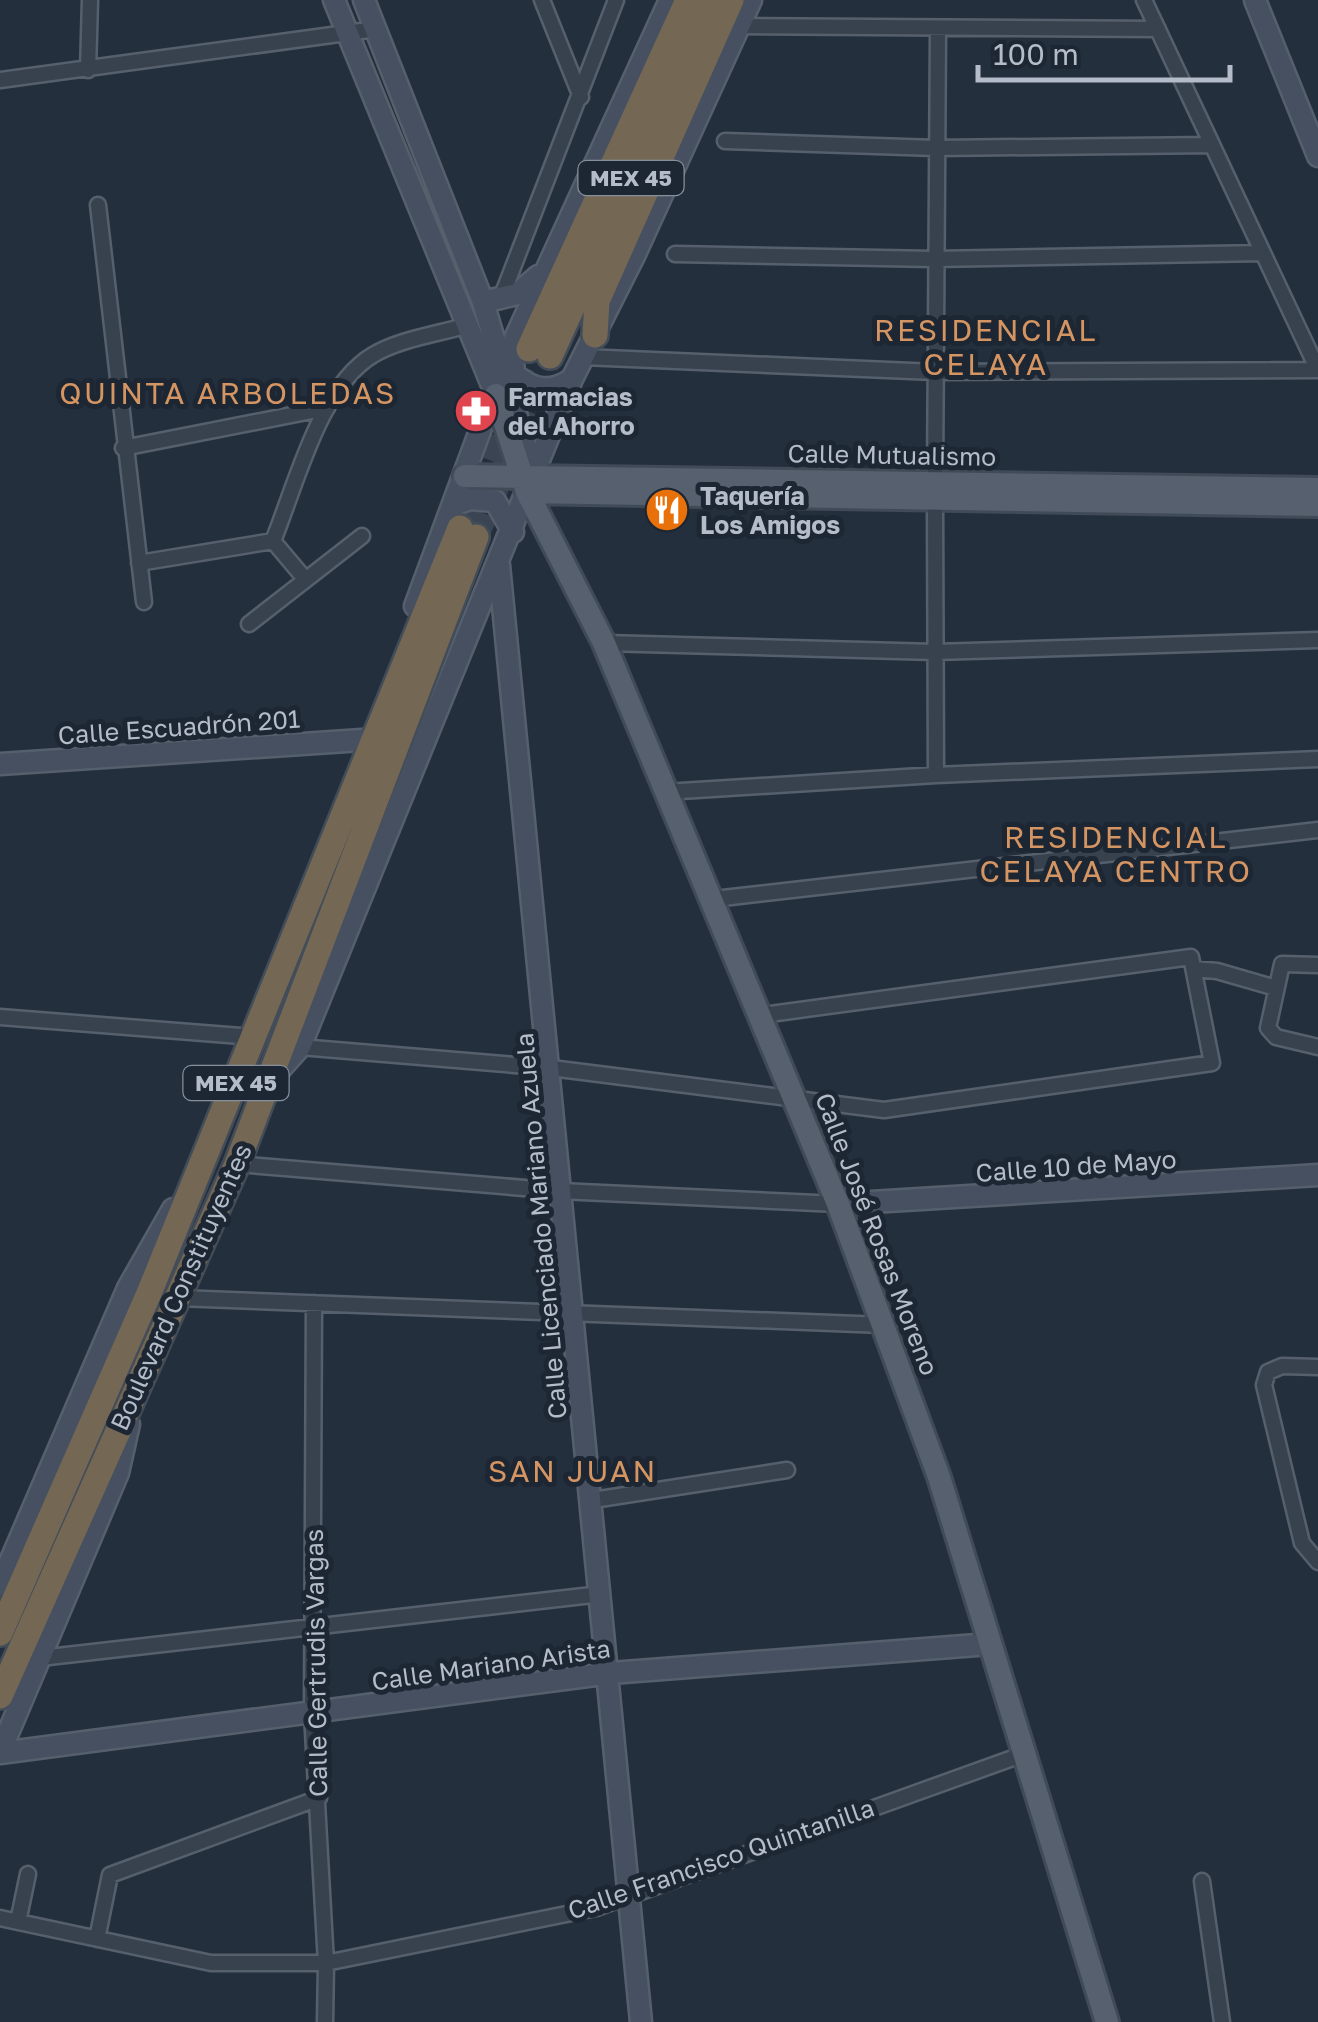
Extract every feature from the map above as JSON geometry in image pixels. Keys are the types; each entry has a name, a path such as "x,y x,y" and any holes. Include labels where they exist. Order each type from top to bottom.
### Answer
{"highway":[{"name":"MEX 45","path":"530,351 688,0"},
{"name":"MEX 45","path":"530,351 712,0"},
{"path":"589,346 597,301 731,0"},
{"name":"Boulevard Constituyentes","path":"0,1634 242,1071 464,523"},
{"name":"Boulevard Constituyentes","path":"0,1696 272,1078 464,523"}],"main road":[{"name":"Calle José Rosas Moreno","path":"496,396 528,481 604,643 714,899 838,1204 939,1478 1107,2022"},
{"name":"Calle Mutualismo","path":"465,476 1318,506"},
{"name":"Calle Mutualismo","path":"935,493 1318,490"}],"street":[{"path":"88,70 90,0"},
{"path":"334,0 496,396"},
{"path":"364,0 491,302 528,481"},
{"path":"542,0 581,97"},
{"path":"491,302 581,97 616,0"},
{"path":"572,379 546,390 530,387 514,374 530,351 544,271 670,0"},
{"path":"272,1078 300,1047 480,603 513,532 528,481 751,0"},
{"path":"589,346 935,372 1318,370 1144,0"},
{"path":"1255,0 1310,119 1318,156"},
{"path":"740,26 1158,29"},
{"path":"0,80 376,28"},
{"path":"936,775 934,259 938,29"},
{"path":"726,141 936,148 1212,145"},
{"path":"98,205 123,448 144,602"},
{"path":"675,254 934,259 1263,253"},
{"path":"491,302 518,294 544,271"},
{"path":"273,541 327,408 345,376 375,353 468,325"},
{"path":"464,523 465,476 503,370 530,351"},
{"path":"123,448 327,408"},
{"path":"242,1071 240,1036 362,740 464,523 470,499 495,502 513,532"},
{"path":"249,624 362,536"},
{"path":"139,563 273,541"},
{"path":"273,541 305,579"},
{"name":"Calle Licenciado Mariano Azuela","path":"500,564 642,2022"},
{"path":"480,603 504,605"},
{"path":"604,643 935,652 1318,640"},
{"name":"Calle Escuadrón 201","path":"0,764 362,740"},
{"path":"665,792 936,775 1318,759"},
{"path":"714,899 1318,830"},
{"path":"300,1047 551,1068 884,1110 1212,1063 1192,963"},
{"path":"762,1015 1192,963 1276,988"},
{"path":"1318,965 1282,964 1268,1028 1276,1037 1318,1048"},
{"path":"0,1017 240,1036"},
{"path":"0,1585 128,1288 202,1160"},
{"path":"237,1164 560,1192 838,1204"},
{"name":"Calle 10 de Mayo","path":"838,1204 1318,1175"},
{"path":"178,1298 882,1324"},
{"name":"Calle Gertrudis Vargas","path":"314,1303 312,1714 326,1963 325,2022"},
{"path":"1318,1367 1282,1366 1268,1372 1264,1385 1302,1543 1318,1562"},
{"path":"0,1753 118,1473 138,1383"},
{"path":"593,1500 788,1470"},
{"path":"40,1658 601,1594"},
{"name":"Calle Mariano Arista","path":"0,1753 610,1673 990,1644"},
{"name":"Calle Francisco Quintanilla","path":"0,1918 210,1962 326,1963 596,1908 631,1892 1024,1754"},
{"path":"97,1939 110,1875 319,1798"},
{"path":"18,1922 28,1874"},
{"path":"1202,1881 1222,2022"}],"tunnel":[{"path":"460,528 529,349"},
{"path":"476,537 550,356"}],"place":[{"name":"Farmacias del Ahorro","path":"476,411"},
{"name":"Taquería Los Amigos","path":"667,510"}],"district":[{"name":"RESIDENCIAL CELAYA","path":"986,348"},
{"name":"QUINTA ARBOLEDAS","path":"228,394"},
{"name":"RESIDENCIAL CELAYA CENTRO","path":"1116,855"},
{"name":"SAN JUAN","path":"573,1472"}]}
